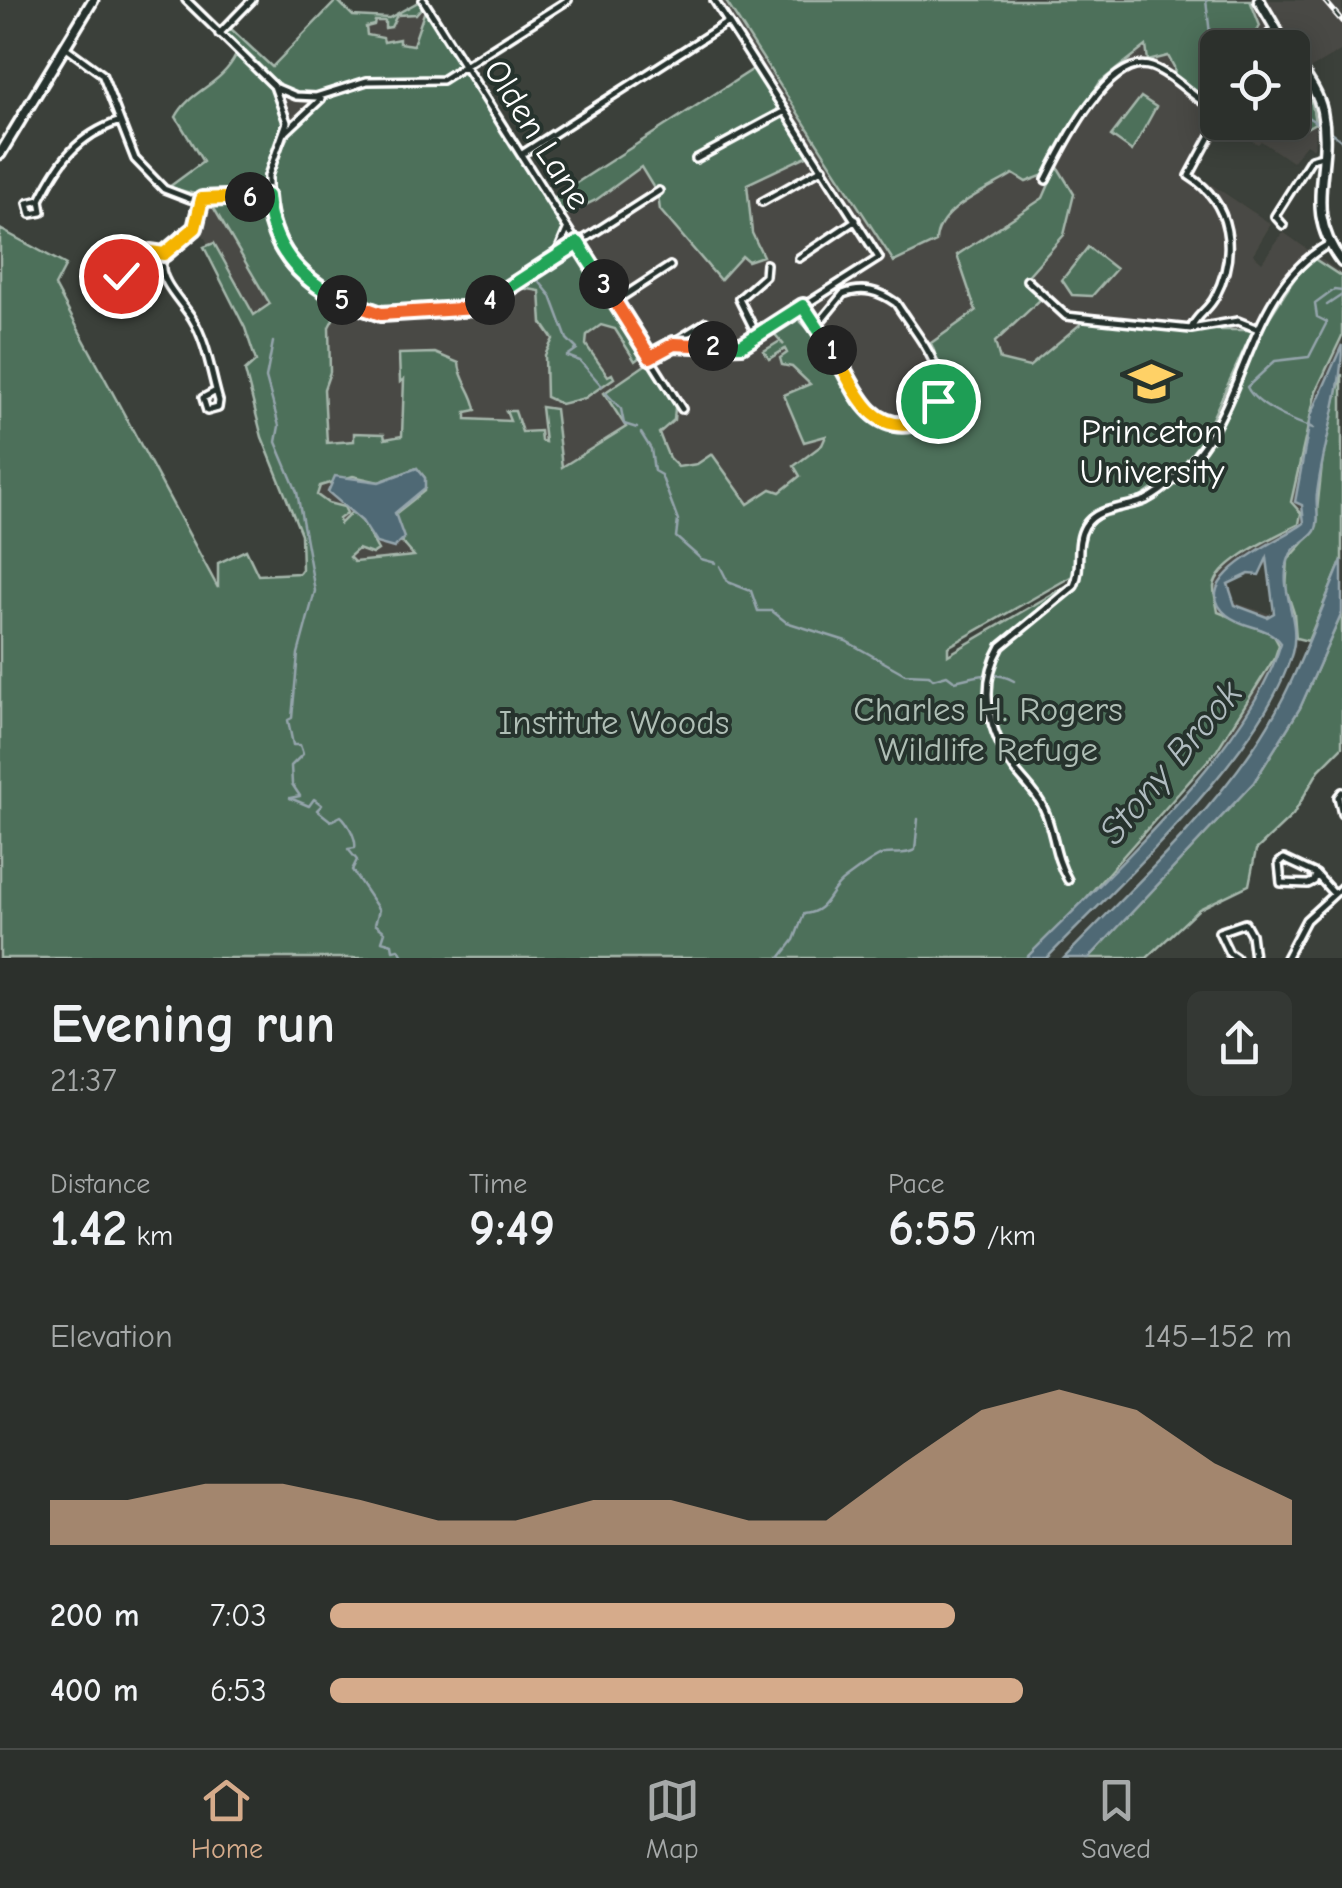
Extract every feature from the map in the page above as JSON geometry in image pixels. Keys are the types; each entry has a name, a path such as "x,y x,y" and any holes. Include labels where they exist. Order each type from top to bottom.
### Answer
{"main road":[{"path":"0,154 93,0"},
{"path":"1259,0 1275,28"},
{"path":"1310,85 1323,117 1318,202 1329,244 1342,262"}],"street":[{"path":"186,0 274,86 286,113 285,133"},
{"path":"219,34 252,0"},
{"path":"274,86 306,97 368,82 434,82 568,0"},
{"path":"674,344 730,347 758,336 879,258 714,0"},
{"name":"Olden Lane","path":"427,2 682,409"},
{"path":"522,154 728,22"},
{"path":"64,47 102,74 130,150 148,176 172,194 202,199 267,196"},
{"path":"1046,180 1095,98 1127,67 1142,64 1156,69 1200,99"},
{"path":"332,92 308,108 285,133 270,166 267,196 276,241 288,261 325,292 371,313 476,308 659,192"},
{"path":"696,160 785,111"},
{"path":"40,200 73,146 98,129 120,122"},
{"path":"1190,328 1214,301 1227,262 1228,234 1222,208 1210,191 1188,176 1208,140"},
{"path":"1283,226 1274,216 1311,158 1322,156"},
{"path":"762,202 823,168"},
{"path":"202,199 195,228 164,254 162,271 195,322 216,392"},
{"path":"799,258 856,220"},
{"path":"554,260 568,227"},
{"path":"1068,880 1053,849 1041,802 993,732 988,707 989,675 1001,646 1074,586 1079,576 1082,531 1087,522 1101,512 1147,499 1198,454 1213,431 1258,329 1288,281 1329,244"},
{"path":"121,276 150,252 164,254"},
{"path":"758,336 738,299 765,276 766,264"},
{"path":"616,301 670,266"},
{"path":"1027,280 1066,316 1190,328 1238,321 1258,329"},
{"path":"803,306 865,407 883,422 911,424 938,401 942,392 940,375 896,303 886,296 867,290 843,294 816,327"},
{"path":"650,357 706,322"},
{"path":"1342,792 1338,796 1342,814"},
{"path":"1286,958 1306,920 1339,892 1306,866 1284,859 1279,863 1283,884 1308,884 1316,874"},
{"path":"1236,958 1229,953 1219,932 1244,924 1251,934 1254,958"}],"shaded area":[{"path":"337,0 353,16 389,18 420,1 548,200 759,64 719,0 1342,0 1342,50 1310,69 1310,30 1200,30 1200,140 1216,140 1198,169 1200,177 1271,224 1253,254 1262,262 1283,232 1342,274 1342,382 1320,516 1295,552 1230,583 1234,601 1239,604 1298,623 1295,651 1276,694 1233,759 1041,497 724,535 634,434 656,417 423,563 321,576 252,325 200,229 208,206 228,203 176,117 201,89 218,82 228,70 235,54 223,42 234,32 272,67"},
{"path":"1310,106 1316,117 1314,149 1306,144 1292,162 1261,141 1258,144 1251,140 1310,140"}],"green space":[{"path":"337,0 353,16 389,18 420,1 423,6 416,14 397,15 391,27 385,28 385,21 375,21 366,27 367,35 383,38 384,42 399,39 399,43 413,45 425,10 460,65 436,78 364,79 322,93 298,94 275,83 224,34 229,27 272,67"},
{"path":"725,0 1250,0 1260,26 1258,30 1200,30 1200,94 1175,77 1168,56 1148,61 1146,46 1100,82 1044,175 1026,182 1013,174 978,194 945,220 936,242 894,262"},
{"path":"236,55 271,89 282,110 283,122 267,166 264,188 261,193 205,197 169,187 203,162 176,117 189,100 222,74"},
{"path":"755,68 811,154 747,184 752,233 763,256 748,261 742,256 720,280 660,210 658,195 641,167 596,200 565,215 553,198"},
{"path":"466,74 564,226 557,251 485,299 451,307 377,309 344,299 313,282 289,257 271,210 276,162 287,139 302,119 338,92 373,85 426,83"},
{"path":"1141,97 1156,107 1132,151 1111,136"},
{"path":"1310,101 1312,104 1315,123 1310,126"},
{"path":"1057,166 1074,194 1064,235 1024,280 1040,300 995,342 1000,360 1029,367 1084,321 1166,330 1253,330 1193,460 1141,497 1087,517 1078,531 1074,575 948,647 948,655 1078,579 1084,534 1094,519 1142,504 1179,478 1203,453 1258,335 1295,278 1313,258 1342,277 1342,336 1316,391 1291,502 1301,513 1299,524 1237,559 1218,577 1214,587 1218,612 1273,634 1279,645 1275,657 1217,750 1033,958 0,958 0,229 66,265 55,286 218,588 218,563 246,550 258,575 299,573 302,569 301,534 262,437 245,371 256,361 245,328 204,247 214,243 254,315 270,304 212,205 264,199 273,235 288,262 310,283 342,302 329,327 330,372 324,389 327,443 354,441 354,433 384,434 385,439 402,436 404,379 400,382 399,354 435,353 459,363 476,410 466,412 466,419 510,421 506,411 515,411 522,432 540,431 541,441 545,442 541,407 555,409 562,467 626,427 604,393 648,363 674,405 679,405 674,420 659,433 669,458 678,467 697,464 712,454 748,504 771,489 780,492 800,476 794,466 822,445 826,436 804,442 784,395 810,384 792,367 782,365 780,358 787,353 785,349 769,359 764,351 780,341 784,345 773,332 797,318 832,359 862,413 886,428 911,426 933,412 948,389 931,343 976,311 957,255 1043,198","holes":["417,468 425,478 424,491 395,514 402,542 414,556 354,562 349,557 358,549 372,554 378,550 362,521 352,512 340,524 339,519 347,513 344,507 317,495 320,486 353,476 379,482"]},
{"path":"1088,247 1116,269 1092,296 1072,295 1062,280"},
{"path":"575,248 645,353 635,361 615,329 601,325 587,335 586,345 608,376 612,374 614,378 585,398 561,404 546,397 545,355 553,339 542,323 540,291 516,287"},
{"path":"1342,374 1342,560 1308,641 1296,638 1294,613 1286,589 1288,560 1315,530 1324,445"},
{"path":"1342,613 1342,747 1319,770 1293,815 1256,850 1249,885 1199,909 1147,958 1089,958 1254,782 1300,708"}],"water":[{"name":"Stony Brook","path":"1342,345 1339,382 1317,494 1317,527 1291,554 1286,570 1294,640 1276,691 1221,773 1149,854 1047,958 1026,958 1171,810 1239,725 1265,683 1281,643 1269,633 1227,615 1217,601 1218,587 1242,561 1304,523 1302,505 1295,502 1311,415","holes":["1267,558 1274,613 1267,617 1235,605 1228,584 1249,574 1259,575"]},
{"path":"417,468 425,478 425,488 395,513 404,538 394,548 376,543 362,521 328,492 335,476 379,482"},
{"path":"1342,560 1342,613 1300,708 1254,782 1089,958 1064,958 1187,830 1254,747 1292,680"}],"waterway":[{"path":"1206,0 1210,30"},
{"path":"1310,119 1320,125"},
{"path":"1327,129 1342,141"},
{"path":"538,280 551,296 567,339 577,349 567,356 580,361 602,386"},
{"path":"1313,428 1266,406 1247,387 1275,361 1309,357 1327,322 1317,317 1315,304 1334,290 1342,291"},
{"path":"1327,305 1342,295"},
{"path":"273,342 266,378 279,426 276,442 297,492 315,591 298,654 292,718 288,720 293,745 300,745 303,754 291,766 292,784 300,796 290,798 309,806 314,799 322,805 317,810 331,821 341,816 346,822 355,844 355,848 348,849 357,860 352,870 379,910 375,924 385,932 382,941 409,958"},
{"path":"606,393 621,409 624,424 637,428"},
{"path":"641,433 678,520 676,537 701,559 716,563"},
{"path":"720,566 728,582 751,591 758,611 772,611 786,622 846,641 905,674 929,675 933,679 947,675 955,681 993,675 1014,681"},
{"path":"780,958 794,940 804,914 823,906 844,880 882,855 915,850 918,819"}],"railway":[{"path":"1324,0 1342,21"}],"place":[{"name":"Princeton University","path":"1152,381"}],"route":[{"path":"121,276 150,252 164,254 195,228 202,199 267,196 276,241 288,261 325,292 376,314 476,308 578,243 650,357 682,342 719,347 742,345 803,306 873,415 892,425 911,424 938,401"}],"park label":[{"name":"Institute Woods","path":"614,722"},
{"name":"Charles H. Rogers Wildlife Refuge","path":"988,729"}]}
